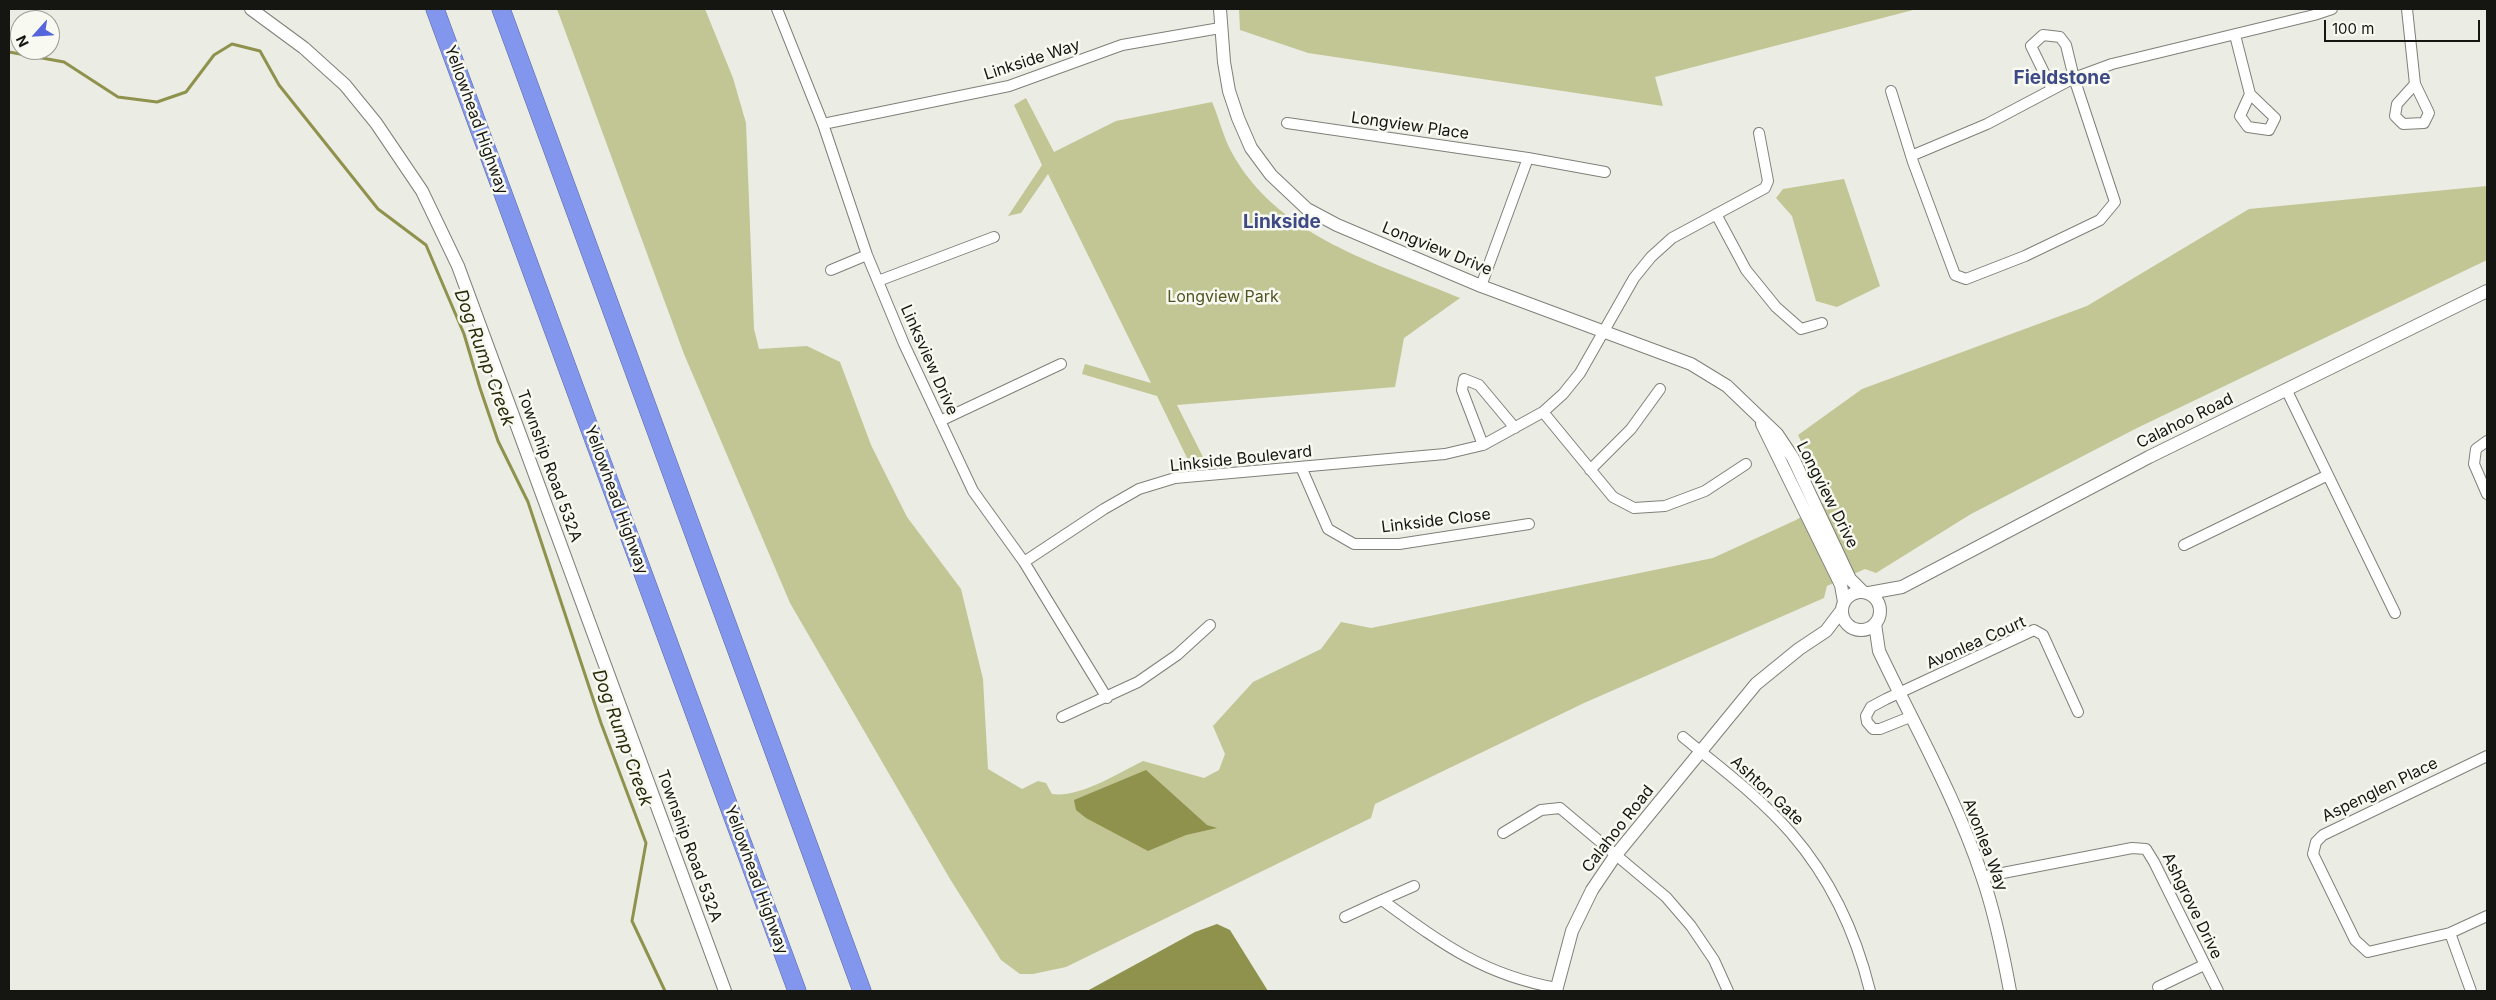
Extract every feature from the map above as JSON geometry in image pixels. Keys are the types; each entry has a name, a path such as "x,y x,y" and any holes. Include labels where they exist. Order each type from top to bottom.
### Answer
{"highway":[{"name":"Yellowhead Highway","path":"435,9 797,991"},
{"path":"501,9 862,991"}],"street":[{"name":"Township Road 532A","path":"252,9 304,48 345,85 376,123 426,199 458,266 725,991"},
{"name":"Linksview Drive","path":"777,9 823,124 867,255 972,491 1024,562 1107,698"},
{"name":"Longview Drive","path":"1220,9 1220,28 1229,91 1251,148 1271,175 1307,209 1337,225 1481,286 1604,330 1691,364 1727,386 1777,434 1793,458 1850,579 1866,592"},
{"path":"1911,156 1987,124 2052,88 2112,64 2235,35 2332,9"},
{"path":"2407,9 2415,84"},
{"name":"Linkside Way","path":"823,124 1009,86 1122,45 1220,28"},
{"path":"1891,91 1911,156 1955,275 1966,279 2025,256 2100,220 2115,202 2074,78 2066,45 2060,36 2043,35 2031,46 2052,88"},
{"path":"2235,35 2250,94"},
{"name":"Longview Place","path":"1287,123 1528,158 1604,172"},
{"name":"Linkside Boulevard","path":"1024,562 1104,509 1140,489 1175,478 1445,454 1483,445 1515,428 1542,412 1563,394 1580,373 1634,278 1651,257 1672,238 1765,188 1768,181 1759,133"},
{"path":"1481,286 1528,158"},
{"path":"1716,214 1746,270 1776,307 1801,329 1822,323"},
{"path":"878,281 994,237"},
{"path":"831,270 867,255"},
{"name":"Calahoo Road","path":"1878,619 1889,599 1902,587 2018,524 2286,389 2487,291"},
{"path":"940,421 1061,364"},
{"path":"1483,445 1462,390 1464,379 1479,384 1515,428"},
{"path":"1590,470 1631,428 1660,389"},
{"path":"2286,389 2395,613"},
{"path":"1542,412 1613,497 1634,508 1665,506 1705,492 1746,464"},
{"name":"Longview Drive","path":"1758,415 1841,585 1843,606"},
{"path":"2487,441 2476,449 2474,456 2476,471 2487,494"},
{"name":"Linkside Close","path":"1301,468 1328,529 1354,544 1399,544 1529,524"},
{"path":"2184,545 2328,475"},
{"name":"Calahoo Road","path":"1866,592 1902,587"},
{"path":"1866,592 1878,601 1878,619 1864,630 1856,629 1844,620 1843,606 1852,594 1866,592"},
{"name":"Calahoo Road","path":"1556,990 1572,931 1592,890 1615,856 1756,684 1799,649 1826,631 1843,606"},
{"name":"Avonlea Way","path":"1878,619 1879,651"},
{"path":"1062,717 1107,698 1162,667 1210,625"},
{"name":"Calahoo Road","path":"1826,631 1856,629"},
{"name":"Avonlea Way","path":"1856,629 1879,651 1956,813 1982,877 2002,952 2010,991"},
{"name":"Avonlea Court","path":"1899,695 2034,630 2043,635 2078,712"},
{"path":"1899,695 1871,707 1866,716 1867,722 1873,729 1880,729 1910,717"},
{"path":"1683,737 1702,752"},
{"name":"Ashton Gate","path":"1702,752 1766,807 1791,832 1815,865 1835,897 1850,928 1870,991"},
{"name":"Aspenglen Place","path":"2487,756 2323,835 2314,848 2314,860 2355,940 2363,950 2368,952 2450,933 2487,916"},
{"path":"1503,832 1541,810 1560,808 1666,897 1691,926 1714,960 1728,991"},
{"name":"Ashgrove Drive","path":"1982,877 2132,848 2146,849 2218,991"},
{"path":"1345,917 1414,886"},
{"path":"1382,900 1448,948 1502,974 1556,990"},
{"path":"2450,933 2471,991"},
{"path":"2158,986 2204,964"}],"green space":[{"path":"557,9 705,9 733,78 746,123 754,329 759,349 807,346 840,362 871,445 907,517 961,589 983,679 988,769 1022,789 1038,781 1046,783 1052,794 1075,792 1087,788 1143,761 1204,778 1219,770 1225,754 1213,726 1253,682 1321,649 1341,622 1371,628 1713,558 1796,520 1829,499 1798,435 1862,389 2087,306 2249,209 2487,186 2487,260 2137,428 1971,514 1876,573 1865,569 1827,586 1824,598 1584,703 1375,804 1371,818 1066,967 1033,974 1020,974 1001,960 950,879 790,603 684,354"},
{"path":"1239,9 1917,9 1655,77 1663,106 1308,53 1240,30"},
{"name":"Longview Park","path":"1026,98 1054,152 1116,121 1212,102 1231,151 1251,181 1275,205 1302,226 1332,244 1363,259 1460,298 1404,338 1395,387 1177,405 1204,459 1188,460 1157,396 1082,374 1085,364 1151,383 1048,174 1021,213 1008,216 1042,165 1014,105"},
{"path":"1844,179 1880,286 1837,307 1816,301 1792,216 1776,198 1783,189"}],"shaded area":[{"path":"1146,770 1207,825 1217,828 1186,835 1148,851 1086,818 1076,810 1074,800"},
{"path":"1217,924 1230,930 1268,991 1087,991 1195,932"}],"waterway":[{"name":"Dog Rump Creek","path":"9,52 64,62 118,97 157,102 186,92 214,55 232,44 260,51 279,85 378,209 426,245 464,334 498,441 528,502 601,723 646,843 632,921 665,991"}],"district":[{"name":"Fieldstone","path":"2062,78"},
{"name":"Linkside","path":"1282,222"}]}
